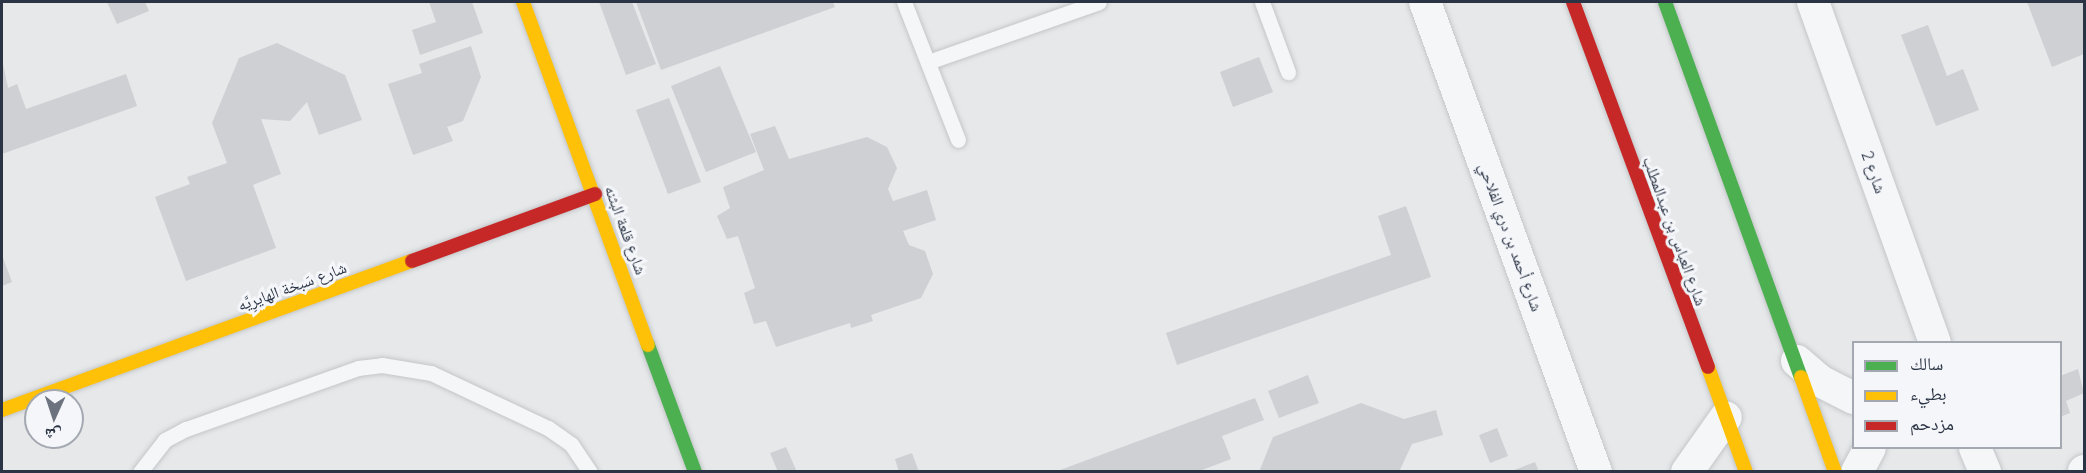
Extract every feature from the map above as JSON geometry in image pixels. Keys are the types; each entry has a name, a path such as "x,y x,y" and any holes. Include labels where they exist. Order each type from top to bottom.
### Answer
{"street":[{"name":"شارع قلعة البثنه","path":"523,2 695,471"},
{"name":"شارع أحمد بن دري الفلاحي","path":"1425,2 1596,471"},
{"name":"شارع العباس بن عبدالمطلب","path":"1573,2 1746,471"},
{"path":"1665,2 1836,471"},
{"name":"شارع 2","path":"1813,2 1935,341"},
{"name":"شارع سَبخة الهايرِيَّه","path":"2,410 595,194"},
{"path":"1797,361 1820,381 1852,397"},
{"path":"1687,471 1713,440 1726,417"},
{"path":"1857,471 1869,449"},
{"path":"1976,449 1985,471"}],"lane":[{"path":"903,2 958,140"},
{"path":"928,62 1099,2"},
{"path":"1262,2 1288,72"},
{"path":"140,471 165,440 186,429 358,368 382,365 431,373 548,428 571,444 590,471"}],"building":[{"path":"107,2 145,2 149,11 117,24"},
{"path":"429,2 472,2 483,33 420,55 412,30 436,22"},
{"path":"599,2 632,2 656,64 626,75"},
{"path":"636,2 833,2 835,7 661,70"},
{"path":"2027,2 2084,2 2084,54 2052,67"},
{"path":"1928,25 1947,76 1963,69 1979,110 1936,126 1901,35"},
{"path":"277,43 345,75 362,120 319,135 307,102 290,121 261,119 281,174 253,185 276,248 186,281 155,197 190,184 187,177 227,163 212,123 239,58"},
{"path":"471,46 481,77 463,121 447,127 453,141 413,155 388,84 422,73 419,64"},
{"path":"1259,57 1273,92 1233,107 1220,72"},
{"path":"2,59 8,88 17,84 26,109 126,74 137,106 2,154"},
{"path":"720,66 756,152 706,172 671,86"},
{"path":"669,98 701,182 668,194 636,110"},
{"path":"775,126 789,159 867,137 887,147 897,168 888,189 893,201 927,190 936,220 903,231 909,245 925,251 933,274 921,298 871,315 873,321 851,328 850,323 776,347 766,321 754,324 744,293 755,288 738,236 727,239 717,216 730,208 723,187 764,170 750,134"},
{"path":"1406,206 1431,277 1177,365 1166,333 1391,255 1378,216"},
{"path":"2,255 12,282 2,286"},
{"path":"2078,369 2084,393 2066,401 2070,413 2062,416 2062,375"},
{"path":"1308,375 1319,403 1279,418 1268,391"},
{"path":"1255,398 1264,420 1222,436 1231,459 1197,472 1060,470"},
{"path":"1361,403 1404,419 1436,410 1443,435 1412,444 1399,472 1259,472 1273,437"},
{"path":"1497,428 1508,456 1490,463 1479,435"},
{"path":"786,447 797,472 778,472 770,453"},
{"path":"912,453 919,472 899,472 895,459"},
{"path":"1535,462 1539,472 1512,472 1512,471"}],"traffic: fast":[{"path":"1665,2 1801,377"},
{"path":"648,345 695,472"}],"traffic: slow":[{"path":"523,2 648,345"},
{"path":"2,410 412,261"},
{"path":"1708,367 1746,472"},
{"path":"1801,377 1835,472"}],"traffic: jam":[{"path":"1573,2 1708,367"},
{"path":"412,261 595,194"}]}
